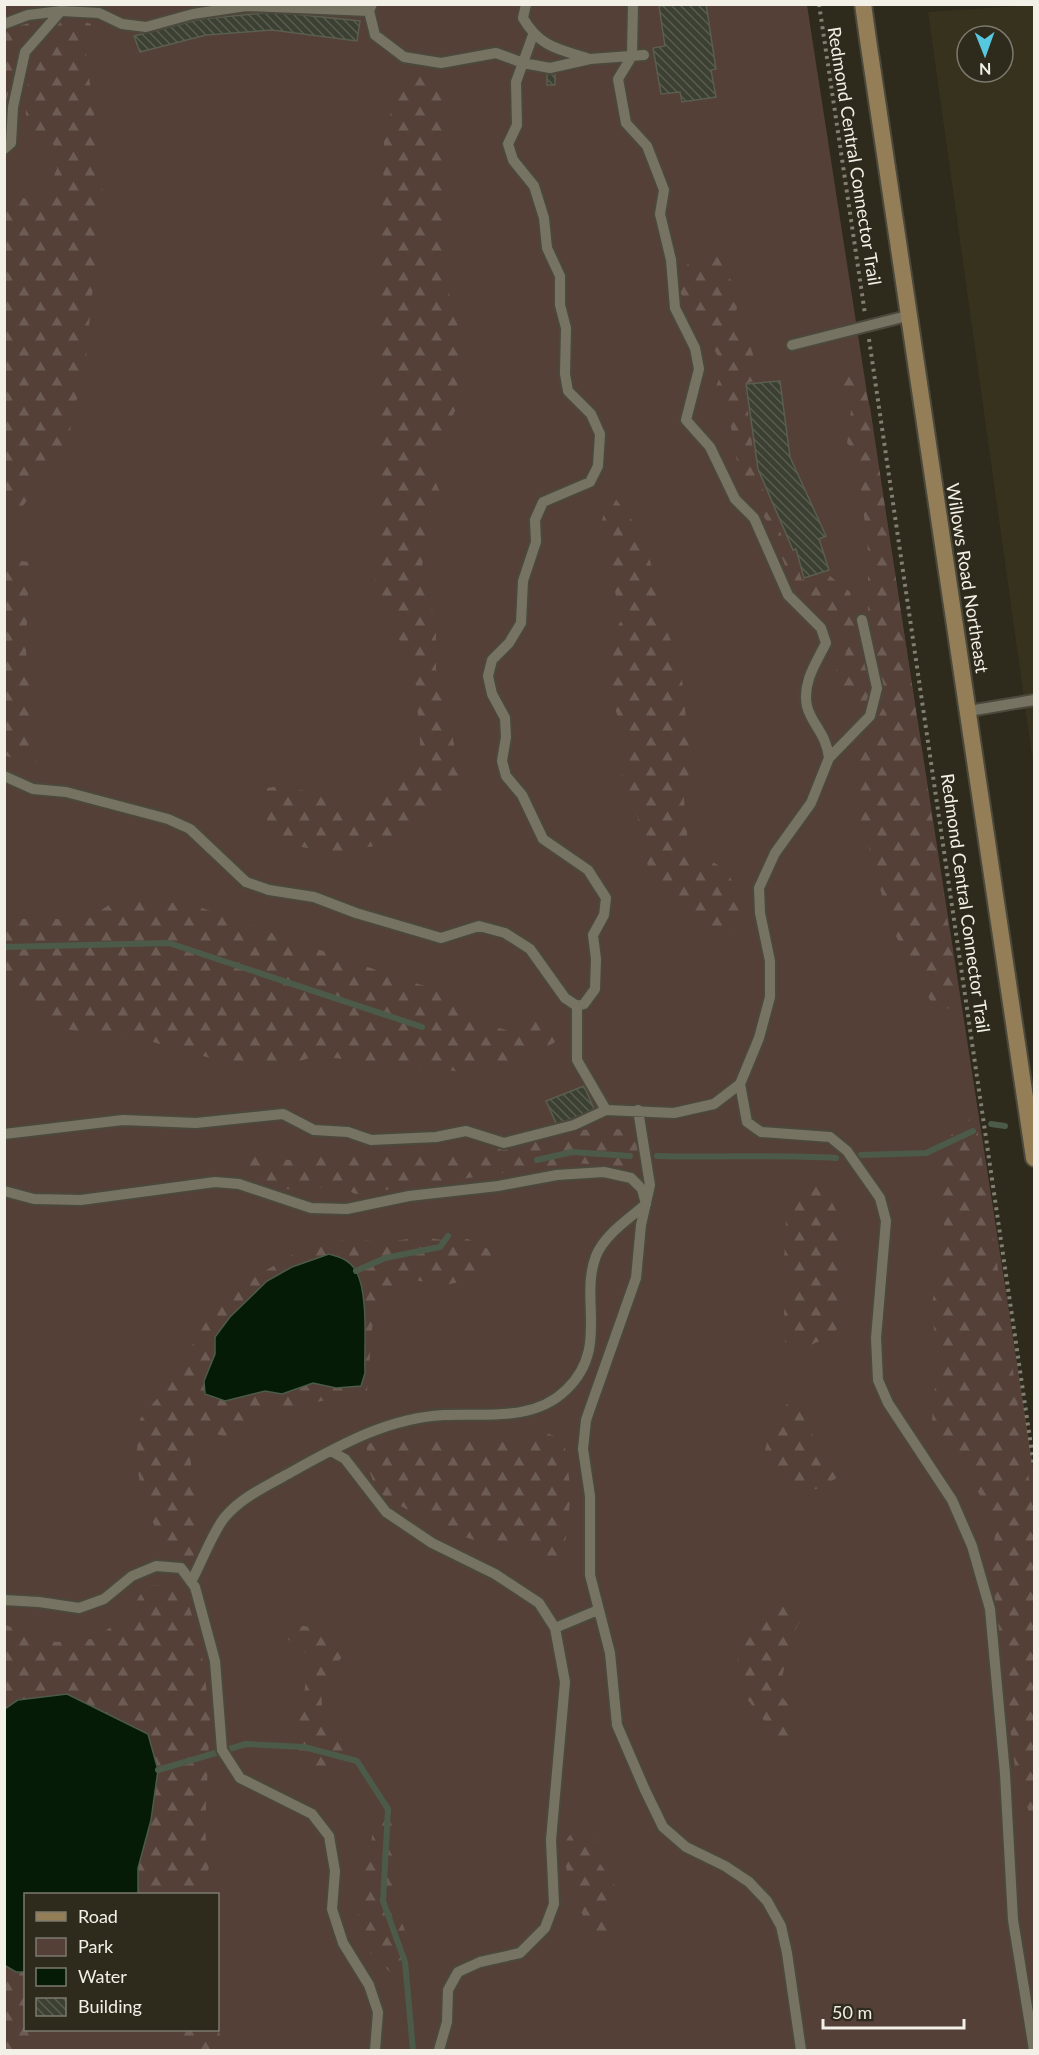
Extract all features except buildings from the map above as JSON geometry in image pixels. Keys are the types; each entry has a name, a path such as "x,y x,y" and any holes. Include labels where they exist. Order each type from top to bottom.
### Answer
{"main road":[{"name":"Willows Road Northeast","path":"863,4 907,316 969,711 1035,1158"}],"lane":[{"path":"526,4 523,18 533,35 558,50 590,59"},
{"path":"633,4 632,56 618,79 626,123 646,146 664,190 660,214 671,260 675,308 695,348 699,369 686,420 710,447 735,499 754,518 788,595 821,628 825,643 808,679 807,706 827,741 829,758"},
{"path":"4,24 28,15 61,11 99,13 122,24 146,27 193,14 246,6 371,8 375,35 404,57 441,63 496,53 524,63 550,68 590,59 644,56"},
{"path":"4,149 11,143 13,107 25,52 61,11"},
{"path":"4,776 33,789 66,792 168,819 190,829 246,882 269,890 314,897 356,913 441,938 479,926 505,933 530,949 565,998 577,1006 584,1004 595,989 596,959 593,934 603,915 606,898 588,870 543,839 522,795 506,776 502,761 506,736 505,718 492,694 488,676 492,660 509,643 521,622 523,580 536,542 535,520 543,501 590,482 598,466 600,434 591,414 568,391 565,374 566,328 560,305 560,276 547,248 544,218 534,186 513,160 508,144 517,125 516,82 533,35"},
{"path":"792,345 907,316"},
{"path":"4,1134 123,1120 196,1123 283,1114 314,1130 348,1132 370,1140 436,1137 466,1131 504,1143 574,1125 606,1110 674,1113 714,1104 740,1084 759,1038 770,997 770,961 760,913 759,888 775,853 811,803 829,758 870,716 877,688 862,620"},
{"path":"969,711 1035,700"},
{"path":"577,1006 577,1060 606,1110"},
{"path":"740,1084 747,1122 762,1132 830,1137 847,1151 880,1198 886,1221 876,1338 878,1380 888,1403 952,1500 972,1546 990,1609 1005,1774 1013,1920 1034,2050"},
{"path":"638,1110 650,1172 636,1278 586,1420 583,1449 590,1496 590,1575 610,1653 617,1725 645,1790 663,1827 686,1846 725,1866 749,1882 767,1900 781,1926 801,2050"},
{"path":"4,1191 34,1199 81,1200 215,1182 239,1185 311,1208 347,1209 409,1196 498,1186 557,1175 604,1172 631,1178 642,1189 646,1204"},
{"path":"191,1582 223,1519 242,1500 356,1437 401,1421 443,1415 503,1416 536,1407 566,1391 585,1364 593,1331 592,1287 596,1257 608,1236 646,1204"},
{"path":"331,1451 345,1459 386,1512 432,1543 495,1574 539,1603 555,1628 565,1682 551,1840 554,1904 545,1928 520,1953 480,1962 458,1972 448,1990 447,2022 439,2050"},
{"path":"4,1600 79,1608 104,1599 132,1576 156,1566 181,1568 191,1582 215,1660 222,1750 240,1778 312,1814 329,1836 335,1871 332,1909 343,1943 369,1985 378,2012 375,2050"},
{"path":"555,1628 598,1610"}],"path":[{"name":"Redmond Central Connector Trail","path":"819,4 865,311"},
{"name":"Redmond Central Connector Trail","path":"870,344 1035,1466"}],"shaded area":[{"path":"1034,5 1034,770 928,12"}],"green space":[{"path":"5,5 807,5 1034,1473 1034,2050 5,2050"},
{"path":"63,15 91,24 86,54 103,182 86,357 69,435 18,514 5,508 5,193 30,200 47,191 57,169 53,143 26,125 26,106 29,77 33,66 44,43"},
{"path":"39,20 19,49 5,106 5,30"},
{"path":"424,70 438,86 446,120 449,158 443,204 443,270 459,331 457,407 428,465 440,492 423,541 422,590 436,617 436,669 462,777 408,840 334,853 291,845 267,824 265,805 267,788 286,785 368,812 421,755 415,677 375,582 384,140 400,76"},
{"path":"709,249 721,253 729,278 741,290 735,316 735,335 749,342 761,379 744,384 756,473 788,551 793,553 802,580 830,576 850,592 872,687 865,710 834,675 846,653 837,624 789,576 769,524 741,483 728,411 712,397 724,366 678,289 683,268"},
{"path":"839,363 860,370 870,407 960,1003 937,1013 890,925 852,786 868,737 886,702 868,621 868,551 857,454 847,443 852,402 840,391"},
{"path":"611,493 644,536 658,593 653,603 680,659 691,769 683,787 689,856 709,860 726,870 737,890 745,921 740,934 708,925 657,893 649,872 638,818 620,781 632,751 611,699 606,644 625,615 617,602 602,520"},
{"path":"5,559 29,562 26,651 37,769 5,755"},
{"path":"118,899 191,904 410,982 456,993 464,1018 509,1031 548,1018 564,1032 554,1043 526,1056 464,1072 315,1056 279,1068 228,1063 149,1041 57,1028 5,988 5,919 88,919"},
{"path":"975,1114 1034,1513 1034,1826 1016,1776 991,1567 995,1535 983,1500 957,1457 938,1436 932,1420 937,1365 932,1304 945,1232 934,1150"},
{"path":"630,1129 640,1146 632,1167 574,1163 356,1194 337,1188 280,1188 246,1175 227,1162 254,1156 298,1161 330,1152 395,1157 453,1154 524,1143 575,1130"},
{"path":"799,1183 825,1189 838,1214 842,1242 844,1314 834,1335 801,1349 785,1342 784,1311 790,1281 784,1262 787,1197"},
{"path":"424,1237 447,1241 468,1239 490,1250 493,1263 471,1278 452,1284 406,1278 389,1293 373,1318 367,1391 250,1417 225,1437 209,1431 189,1450 200,1527 195,1562 164,1555 140,1483 136,1459 140,1419 170,1383 209,1317 248,1281 302,1249 348,1239 385,1242"},
{"path":"796,1399 807,1426 820,1448 842,1458 840,1476 820,1488 791,1495 762,1463 774,1418 779,1411"},
{"path":"543,1432 564,1439 571,1493 566,1537 558,1570 545,1569 531,1546 499,1546 484,1543 455,1533 394,1502 379,1491 368,1465 367,1444 391,1437 508,1440"},
{"path":"146,1585 183,1587 200,1641 210,1716 205,1830 209,1867 201,1893 24,1893 24,2031 50,2031 19,2050 5,2050 5,1625 56,1642 92,1639 127,1617"},
{"path":"787,1598 801,1619 789,1642 779,1694 795,1711 792,1750 771,1747 766,1723 744,1695 737,1656 770,1607"},
{"path":"295,1625 330,1629 346,1650 328,1677 322,1691 326,1724 344,1737 343,1758 333,1774 316,1774 299,1758 298,1730 310,1657 288,1639"},
{"path":"397,1802 393,1898 411,1947 391,1973 359,1941 358,1898 371,1845 375,1812"},
{"path":"580,1826 597,1836 598,1861 617,1891 606,1910 613,1916 611,1930 601,1945 580,1910 565,1863 564,1849 567,1839"},
{"path":"219,2030 222,2050 187,2050 184,2035 174,2031"}],"water":[{"path":"329,1254 351,1264 356,1271 363,1293 365,1373 361,1386 336,1388 313,1383 282,1394 265,1391 225,1401 205,1394 204,1381 215,1354 215,1337 230,1317 267,1281 292,1267"},
{"path":"67,1694 148,1734 158,1770 151,1820 138,1868 138,1893 24,1893 24,1972 16,1972 4,1965 5,1709 18,1700"}],"waterway":[{"path":"4,947 169,943 422,1027"},
{"path":"991,1124 1005,1126"},
{"path":"861,1155 926,1153 973,1131"},
{"path":"537,1160 572,1152 630,1156"},
{"path":"657,1156 836,1158"},
{"path":"356,1271 385,1258 440,1247 448,1236"},
{"path":"158,1770 246,1744 304,1747 357,1761 388,1809 383,1901 405,1962 413,2050"}]}
